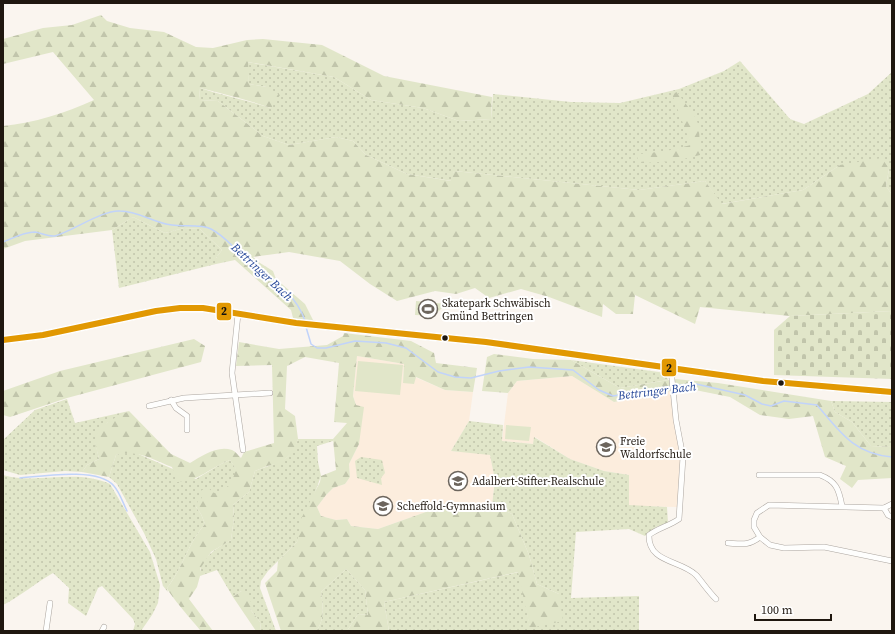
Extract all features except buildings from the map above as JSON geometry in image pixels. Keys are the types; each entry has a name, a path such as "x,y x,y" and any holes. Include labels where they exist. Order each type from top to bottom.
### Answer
{"main road":[{"path":"3,340 42,335 156,310 203,308 311,325 486,342 671,372 829,388 892,392"}],"street":[{"path":"238,314 232,358 232,373 243,450"},
{"path":"671,372 683,457 679,519 672,524 657,529 649,535 649,543 657,554 664,560 695,574 716,599"},
{"path":"149,406 184,398 270,393"},
{"path":"171,400 176,408 187,416 187,430"},
{"path":"759,474 820,475 828,478 835,483 840,491 842,506"},
{"path":"892,504 884,508 769,505 756,513 754,520 754,527 760,537 770,545 784,548 824,547 892,561"},
{"path":"884,508 888,515 892,517"},
{"path":"728,542 746,544 751,543 760,537"},
{"path":"46,631 50,603"}],"shaded area":[{"path":"357,356 404,364 403,383 415,377 445,390 473,392 469,421 451,451 490,454 495,480 492,505 454,502 378,529 351,526 347,519 336,520 321,516 317,507 333,488 345,484 350,477 349,464 359,444 356,405 353,396"},
{"path":"572,376 614,402 670,391 681,458 677,507 629,506 629,475 604,471 570,459 535,437 533,444 502,441 508,393 517,381"}],"green space":[{"path":"101,15 107,21 130,28 164,32 196,47 213,48 247,40 263,39 322,45 384,76 492,97 491,119 459,121 423,108 371,100 334,77 248,62 249,84 267,87 280,95 271,108 200,88 199,100 218,101 263,136 289,145 336,137 353,141 366,155 407,174 451,181 454,171 639,190 705,181 722,204 803,190 840,165 882,158 889,169 886,186 892,195 892,311 790,316 700,307 695,324 635,295 633,314 616,314 603,304 602,317 549,297 521,289 489,298 475,288 456,294 435,291 397,301 370,284 340,261 289,252 253,257 273,271 276,279 305,304 314,322 293,318 291,310 235,260 216,264 216,258 222,250 200,229 184,228 165,233 133,217 112,230 25,241 3,249 3,126 15,125 49,117 94,100 53,52 3,64 3,39 43,28 72,25"},
{"path":"740,61 790,119 804,124 868,94 892,72 892,195 886,186 889,169 840,165 803,190 721,204 705,181 639,190 454,171 452,181 407,174 366,155 353,141 336,137 289,145 263,136 218,101 199,100 200,88 271,108 267,87 249,84 247,62 334,77 371,100 423,108 459,121 491,119 493,94 571,102 620,103 679,89 724,71"},
{"path":"677,92 694,115 699,126 700,155 675,161 643,163 637,158 640,154 666,151 691,145 672,94"},
{"path":"133,217 165,233 184,228 200,229 222,250 216,258 216,264 119,288 112,230"},
{"name":"Skatepark Schwäbisch Gmünd Bettringen","path":"416,301 446,304 434,316 415,315"},
{"path":"892,311 892,379 774,375 774,330 790,316"},
{"path":"344,333 411,341 434,353 436,363 477,368 473,392 445,390 416,377 414,384 403,383 404,364 357,356 353,396 356,405 364,407 359,444 349,464 350,477 345,484 333,488 317,507 321,516 336,520 347,519 351,526 378,529 454,502 492,505 512,514 529,555 537,584 559,594 563,621 530,628 518,572 384,602 389,631 347,631 358,614 368,615 365,590 346,569 321,592 323,607 322,618 316,631 281,631 265,583 277,571 278,561 297,542 301,519 320,482 321,476 336,470 333,439 347,423 334,422 339,363 305,357 287,366 285,409 295,416 298,439 294,451 281,463 267,466 255,471 249,492 233,505 234,518 231,540 211,552 200,569 197,587 189,599 213,631 201,631 167,588 173,580 194,539 205,524 196,507 198,500 202,498 199,492 207,487 214,493 219,492 229,485 236,469 230,460 191,480 177,482 172,467 144,456 130,453 116,455 109,477 82,472 87,465 99,459 95,443 98,432 107,423 129,411 171,454 190,463 205,454 221,449 232,450 241,458 244,452 274,443 272,365 236,366 239,342 279,349 327,345 343,336"},
{"path":"194,339 205,346 201,362 67,398 10,417 3,415 3,391 60,371"},
{"path":"494,354 533,359 571,360 620,388 675,379 718,383 831,401 835,412 852,422 871,446 892,447 892,478 858,480 852,488 840,479 846,466 825,457 813,416 789,419 760,415 730,397 685,388 614,402 572,376 517,381 508,393 482,391 487,357"},
{"path":"571,360 666,373 668,380 620,388"},
{"path":"358,361 403,365 400,395 355,391"},
{"path":"67,399 75,423 129,411 107,423 95,441 99,459 87,465 82,472 65,471 20,475 3,470 3,440 35,410"},
{"path":"831,401 892,402 892,447 871,446 852,422 835,412"},
{"path":"469,421 503,425 502,441 533,444 534,437 570,459 604,471 629,475 629,505 667,507 668,523 656,527 645,536 629,529 576,532 571,598 639,596 639,630 641,631 389,631 384,602 519,572 530,627 559,594 537,584 529,555 512,514 492,505 495,480 490,455 451,451"},
{"path":"506,425 531,427 529,441 505,439"},
{"path":"298,439 333,439 333,441 317,446 321,476 297,542 268,571 261,581 260,588 276,631 261,631 260,622 250,609 241,591 233,597 217,570 200,576 200,570 202,564 210,554 231,540 234,518 233,505 249,492 255,471 275,464 286,458 290,454"},
{"path":"124,452 136,453 196,479 230,460 237,470 231,485 227,489 205,498 200,501 196,507 205,524 194,539 173,580 167,588 168,592 163,586 156,559 144,533 117,484 109,477 116,455"},
{"path":"361,457 382,460 385,473 381,478 382,485 357,478 355,461"},
{"path":"3,475 16,478 83,477 97,479 110,484 150,552 160,585 158,603 141,631 133,631 135,624 133,619 102,586 98,588 86,616 68,603 69,588 53,573 3,605"},
{"path":"346,569 365,590 368,615 358,614 347,631 316,631 322,618 323,607 321,592"},
{"path":"241,591 248,596 252,604 250,609 260,622 261,631 256,631 233,597"}],"waterway":[{"name":"Bettringer Bach","path":"3,242 31,232 55,236 96,217 120,211 133,213 165,224 176,226 207,227 223,237 241,254 278,283 294,300 305,321"},
{"name":"Bettringer Bach","path":"306,327 311,344 317,348 326,348 355,341 386,343 406,348 438,372 455,377 471,378 499,371 529,367 573,370 599,390 613,396 678,385 696,384 745,395 762,404 771,406 784,401 817,405 849,440 867,451 892,457"},
{"path":"20,478 70,474 96,476 107,480 114,486 127,511"}],"transit line":[{"name":"2","path":"3,340 43,335 156,311 180,308 203,308 296,323 486,342 763,381 892,392"}],"place":[{"name":"Skatepark Schwäbisch Gmünd Bettringen","path":"428,309"},
{"name":"Freie Waldorfschule","path":"606,447"},
{"name":"Adalbert-Stifter-Realschule","path":"458,481"},
{"name":"Scheffold-Gymnasium","path":"383,506"}]}
